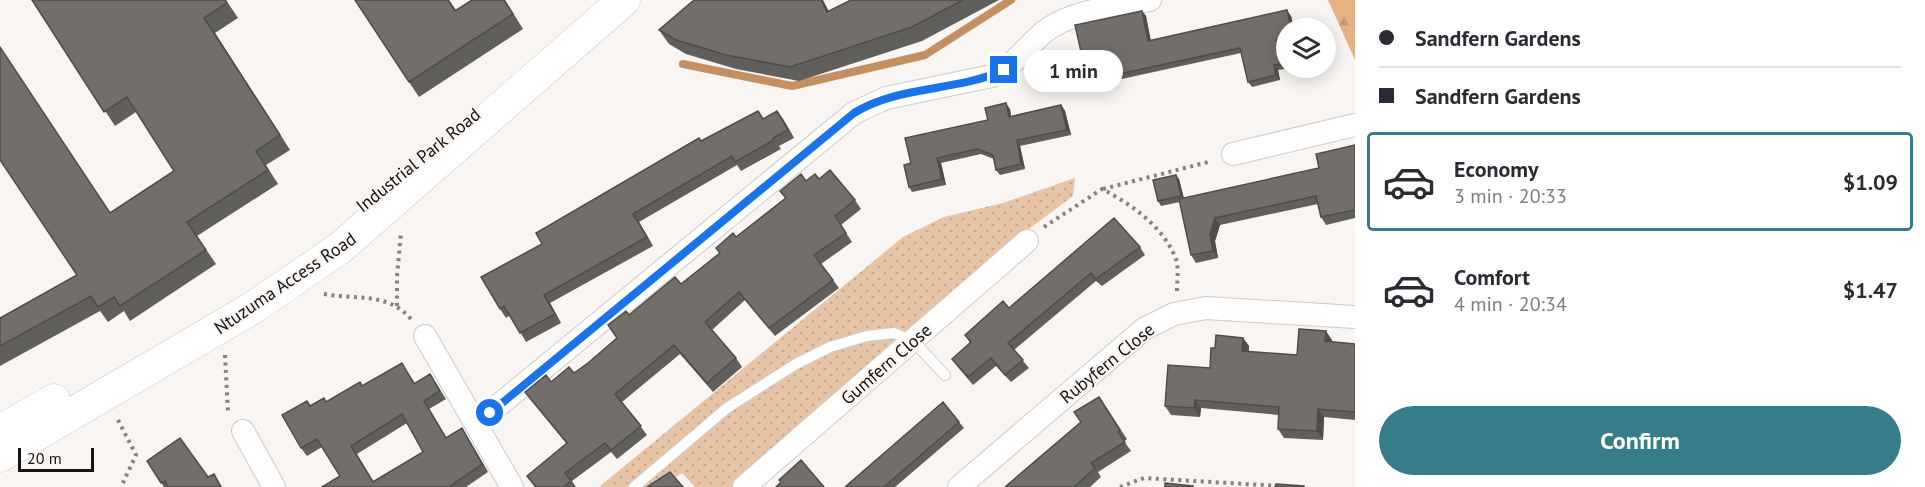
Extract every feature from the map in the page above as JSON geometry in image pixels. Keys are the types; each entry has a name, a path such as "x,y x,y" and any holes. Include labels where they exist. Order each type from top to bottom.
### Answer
{"street":[{"name":"Industrial Park Road","path":"0,431 210,314 301,255 427,156 605,0"},
{"name":"Ntuzuma Access Road","path":"0,456 236,318 340,248 624,0"},
{"path":"477,423 854,113 886,98 992,76 1004,70 1045,32 1060,22 1150,0"},
{"path":"1233,154 1355,125"},
{"name":"Gumfern Close","path":"744,487 1027,241"},
{"name":"Rubyfern Close","path":"959,487 1144,329 1164,318 1206,308 1355,316"},
{"path":"426,336 512,487"},
{"path":"235,425 274,487"}],"lane":[{"path":"634,487 727,408 795,364 830,347 867,336 894,333 913,341 945,375"}],"path":[{"path":"1027,241 1050,221 1102,189 1233,154"},
{"path":"1102,189 1126,202 1150,221 1176,260 1177,282"},
{"path":"397,307 401,231"},
{"path":"318,293 344,298 384,300 397,307 426,336"},
{"path":"225,354 235,425"},
{"path":"118,420 136,455 121,487"},
{"path":"1120,487 1144,478 1283,486"}],"shaded area":[{"path":"1075,178 1073,196 1013,241 732,487 695,487 682,473 662,487 599,487 903,237 944,217 1003,203"}],"green space":[{"path":"1328,0 1355,0 1355,60"}],"building":[{"path":"32,0 225,0 227,3 204,18 280,135 256,151 268,170 187,222 206,250 120,306 114,297 98,307 91,296 0,346 0,318 77,275 0,160 0,47 110,213 174,171 127,97 104,112"},
{"path":"355,0 448,0 455,11 472,0 504,0 513,14 409,82"},
{"path":"694,0 821,0 827,12 851,0 963,0 912,27 790,67 726,55 676,40 659,30"},
{"path":"1287,10 1289,18 1276,18 1276,65 1274,65 1276,75 1248,82 1240,48 1082,82 1076,57 1082,56 1075,25 1142,11 1148,41"},
{"path":"1006,103 1009,117 1061,105 1067,130 1017,140 1021,164 996,170 993,155 977,149 937,158 942,179 909,187 904,165 911,163 905,138 988,120 985,108"},
{"path":"758,111 763,119 777,111 788,130 735,162 732,156 633,214 647,237 544,295 555,314 520,333 504,306 500,309 481,277 542,244 536,233 699,138 701,141"},
{"path":"1355,145 1355,210 1321,217 1316,196 1215,218 1210,234 1213,251 1191,255 1179,199 1319,168 1316,154"},
{"path":"830,170 855,200 835,216 846,233 814,255 833,280 769,328 739,292 705,322 736,358 707,383 674,345 615,394 641,426 611,450 605,443 565,473 571,481 563,487 536,487 527,476 567,443 525,392 546,375 551,382 569,367 574,373 588,363 617,338 608,325 626,311 629,315 675,277 681,284 720,253 716,248 733,233 736,237 786,198 780,191 801,174 806,181 815,174 819,179"},
{"path":"1176,175 1181,196 1158,201 1153,180"},
{"path":"1114,218 1140,247 1096,279 1091,273 1008,343 1023,360 1005,375 991,358 968,377 952,359 971,342 965,335 1003,301 1009,308"},
{"path":"1299,329 1326,331 1325,341 1355,344 1355,412 1318,409 1317,431 1278,429 1279,407 1195,400 1194,408 1165,406 1168,365 1210,368 1211,348 1215,348 1216,335 1243,338 1242,351 1297,355"},
{"path":"402,363 414,384 430,374 440,391 424,401 446,438 462,428 482,464 449,487 322,487 340,476 317,439 301,448 282,415 307,401 310,406 324,398 326,402 360,382 362,386","holes":["402,414 423,452 373,482 351,446"]},
{"path":"1099,397 1125,442 1091,463 1095,468 1074,487 1005,487 1081,422 1074,412"},
{"path":"943,402 959,422 884,487 845,487"},
{"path":"180,438 208,477 214,474 221,487 168,487 165,481 161,483 147,461"},
{"path":"801,460 824,487 776,487 781,482 779,480"},
{"path":"670,472 683,487 647,487"},
{"path":"1165,483 1193,486 1193,487 1165,487"},
{"path":"1276,484 1304,486 1304,487 1275,487"}],"waterway":[{"path":"683,64 792,86 925,55 1011,0"}],"route":[{"path":"490,413 854,113 886,98 973,82 1004,70"}]}
